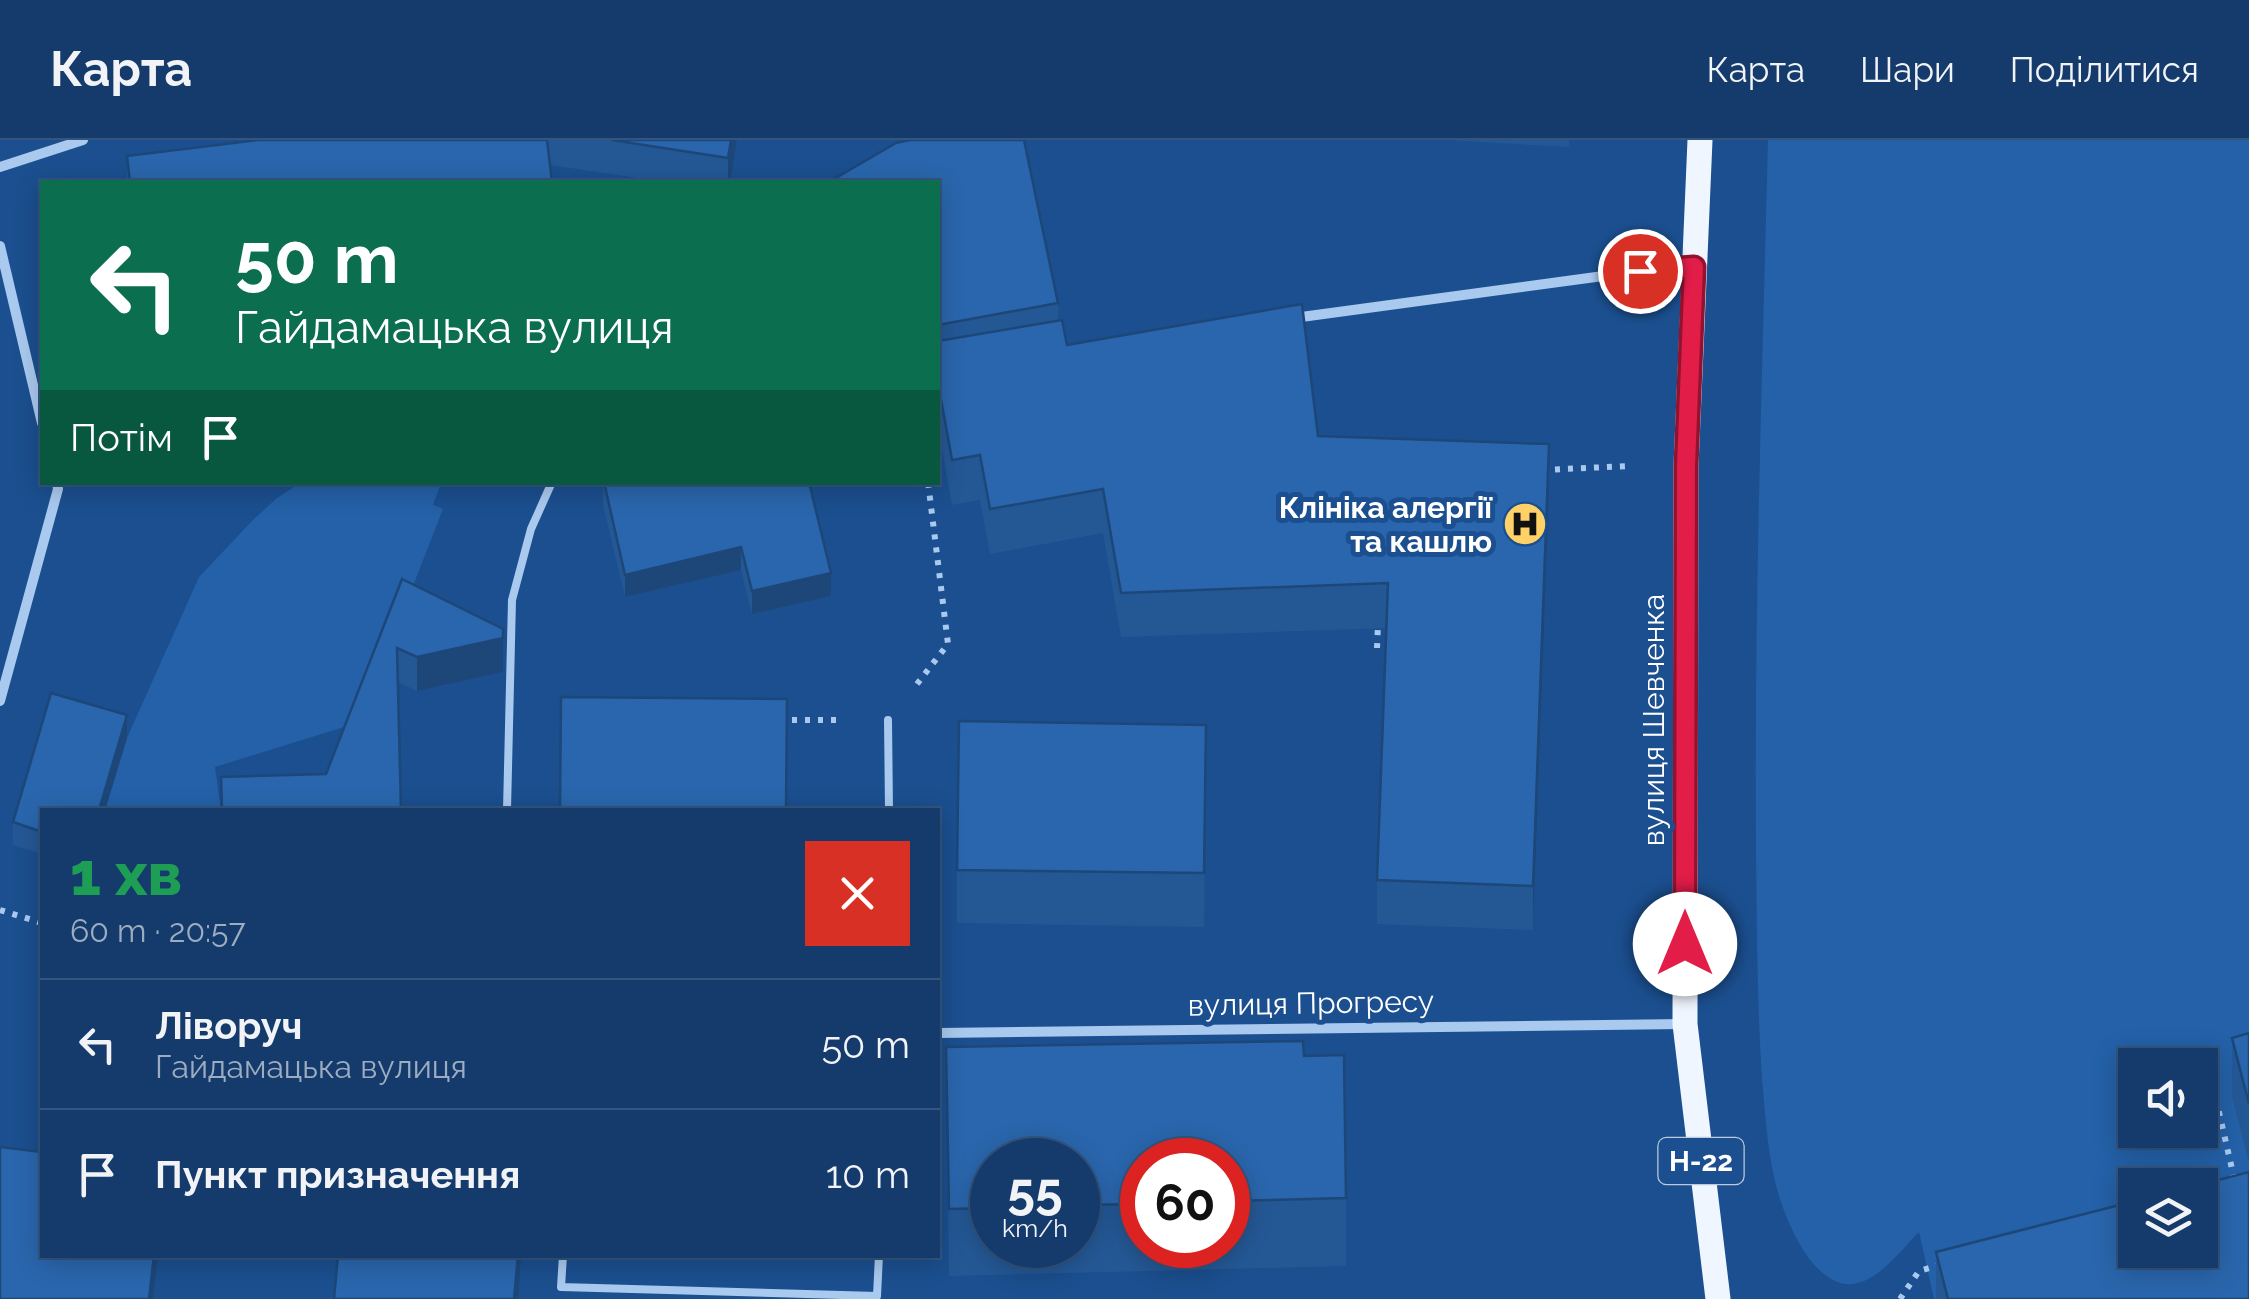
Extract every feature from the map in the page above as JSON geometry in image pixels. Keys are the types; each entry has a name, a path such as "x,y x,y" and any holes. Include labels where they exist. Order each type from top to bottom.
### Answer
{"main road":[{"name":"вулиця Шевченка","path":"1700,140 1686,466 1685,1024 1718,1299"}],"street":[{"path":"0,167 83,140"},
{"path":"0,246 40,416"},
{"path":"1273,320 1694,267"},
{"path":"0,701 57,485"},
{"name":"вулиця Прогресу","path":"940,1033 1685,1024"}],"lane":[{"path":"507,808 512,600 531,529 551,485"},
{"path":"888,720 889,808"},
{"path":"563,1258 562,1287 877,1296 879,1258"}],"path":[{"path":"1531,470 1635,466"},
{"path":"769,720 888,720 948,644 928,485"},
{"path":"1377,648 1379,612"},
{"path":"0,910 40,923"},
{"path":"2218,1107 2237,1189"},
{"path":"1900,1299 1919,1271 1955,1262"}],"shaded area":[{"path":"1768,140 2249,140 2249,1299 1934,1299 1919,1232 1881,1271 1858,1283 1833,1280 1803,1249 1774,1177 1762,1079 1756,852"},
{"path":"297,485 440,485 433,505 443,509 360,722 215,767 221,808 106,808 127,738 199,577 277,498"}],"building":[{"path":"259,140 547,140 552,180 130,180 127,156"},
{"path":"612,140 731,140 728,158"},
{"path":"1024,140 1058,303 940,325 940,180 832,180 896,143"},
{"path":"1302,304 1318,436 1549,444 1533,886 1377,880 1388,583 1121,593 1103,489 990,509 980,455 952,460 940,394 940,341 1062,320 1067,345"},
{"path":"605,485 810,485 831,573 752,591 741,547 625,575"},
{"path":"402,579 503,629 503,638 417,657 397,648 401,808 222,808 221,777 326,774"},
{"path":"51,693 127,715 100,808 40,808 40,831 13,822"},
{"path":"561,697 787,699 786,808 560,808"},
{"path":"959,721 1206,725 1204,873 957,870"},
{"path":"2249,1033 2249,1104 2232,1038"},
{"path":"1303,1041 1304,1056 1344,1055 1346,1198 1250,1200 1250,1138 1120,1138 1120,1204 1100,1205 1100,1138 970,1138 970,1209 949,1209 946,1047"},
{"path":"0,1147 40,1152 40,1258 154,1258 149,1299 0,1299"},
{"path":"2249,1172 2249,1299 1948,1299 1936,1252 2118,1205 2118,1268 2218,1268 2218,1180"},
{"path":"338,1258 518,1258 514,1299 334,1299"}],"place":[{"name":"Клініка алергії та кашлю","path":"1525,524"}],"route":[{"path":"1640,271 1694,267 1686,466 1685,944"}]}
